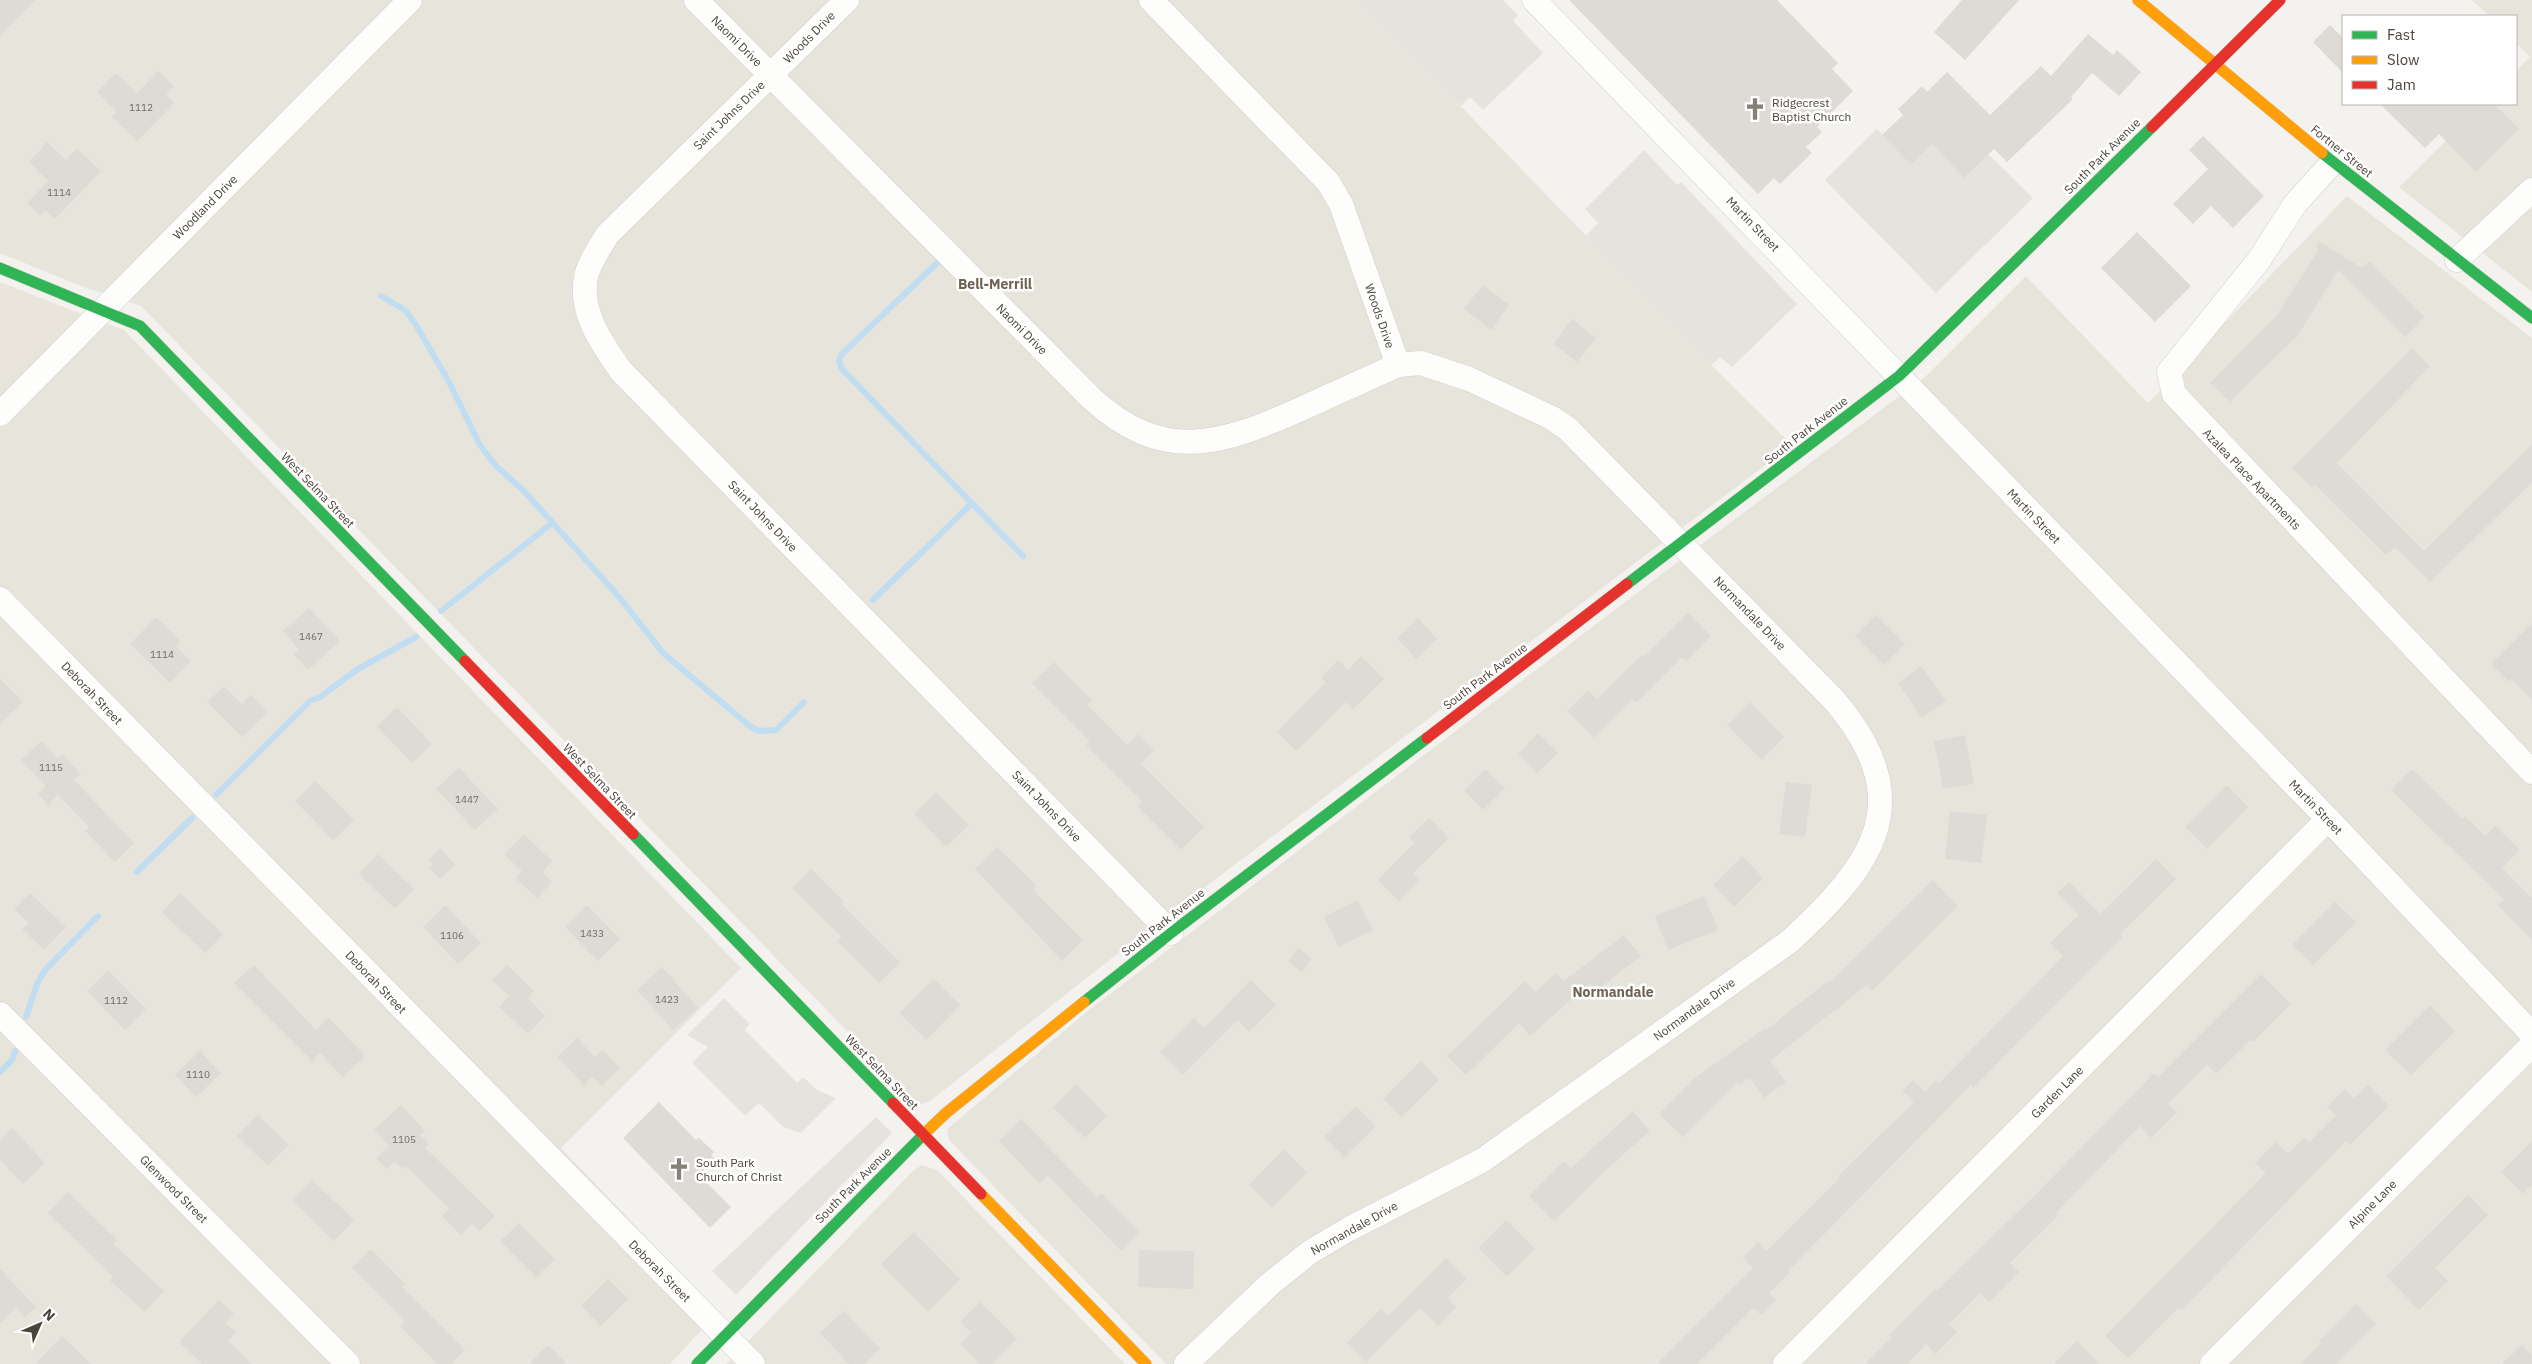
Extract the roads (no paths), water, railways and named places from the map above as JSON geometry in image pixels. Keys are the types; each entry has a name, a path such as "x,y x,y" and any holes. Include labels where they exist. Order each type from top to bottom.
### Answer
{"street":[{"name":"Woodland Drive","path":"0,414 410,0"},
{"name":"Naomi Drive","path":"696,0 1091,398 1109,415 1129,428 1152,438 1178,442 1204,442 1227,438 1255,430 1398,365"},
{"name":"Woods Drive","path":"771,75 847,0"},
{"name":"Woods Drive","path":"1151,0 1328,182 1342,204 1398,365 1421,364 1469,379 1552,418 1568,429 1682,543"},
{"name":"Martin Street","path":"1534,0 2328,819 2532,1034"},
{"name":"Fortner Street","path":"2138,0 2332,162 2532,318"},
{"name":"South Park Avenue","path":"697,1364 923,1134 946,1113 1171,933 1899,376 2280,0"},
{"name":"Saint Johns Drive","path":"771,75 607,235 586,276 585,299 591,321 601,344 621,371 1171,933"},
{"name":"Azalea Place Apartments","path":"2332,162 2295,204 2259,260 2169,372 2174,394 2532,772"},
{"path":"2457,260 2532,190"},
{"name":"West Selma Street","path":"0,268 140,326 1146,1364"},
{"name":"Normandale Drive","path":"1186,1364 1270,1284 1310,1252 1348,1229 1483,1160 1790,941 1827,907 1860,866 1874,840 1880,810 1879,783 1872,759 1863,740 1850,719 1834,700 1682,543"},
{"name":"Deborah Street","path":"0,600 753,1364"},
{"name":"Garden Lane","path":"1785,1364 2328,819"},
{"name":"Glenwood Street","path":"0,1014 348,1364"},
{"name":"Alpine Lane","path":"2212,1364 2532,1045"}],"waterway":[{"path":"939,261 842,354 839,360 841,368 1023,556"},
{"path":"381,296 405,310 416,325 448,380 480,445 495,465 524,491 620,598 663,653 751,727 759,731 776,730 804,702"},
{"path":"873,600 971,504"},
{"path":"441,611 551,524"},
{"path":"216,795 310,701 320,697 358,669 416,637"},
{"path":"137,872 192,818"},
{"path":"26,1017 37,984 45,970 98,916"},
{"path":"0,1072 12,1060 15,1051"}],"place":[{"name":"Ridgecrest Baptist Church","path":"1755,109"},
{"name":"South Park Church of Christ","path":"679,1169"}],"district":[{"name":"Bell-Merrill","path":"995,284"},
{"name":"Normandale","path":"1613,992"}]}
